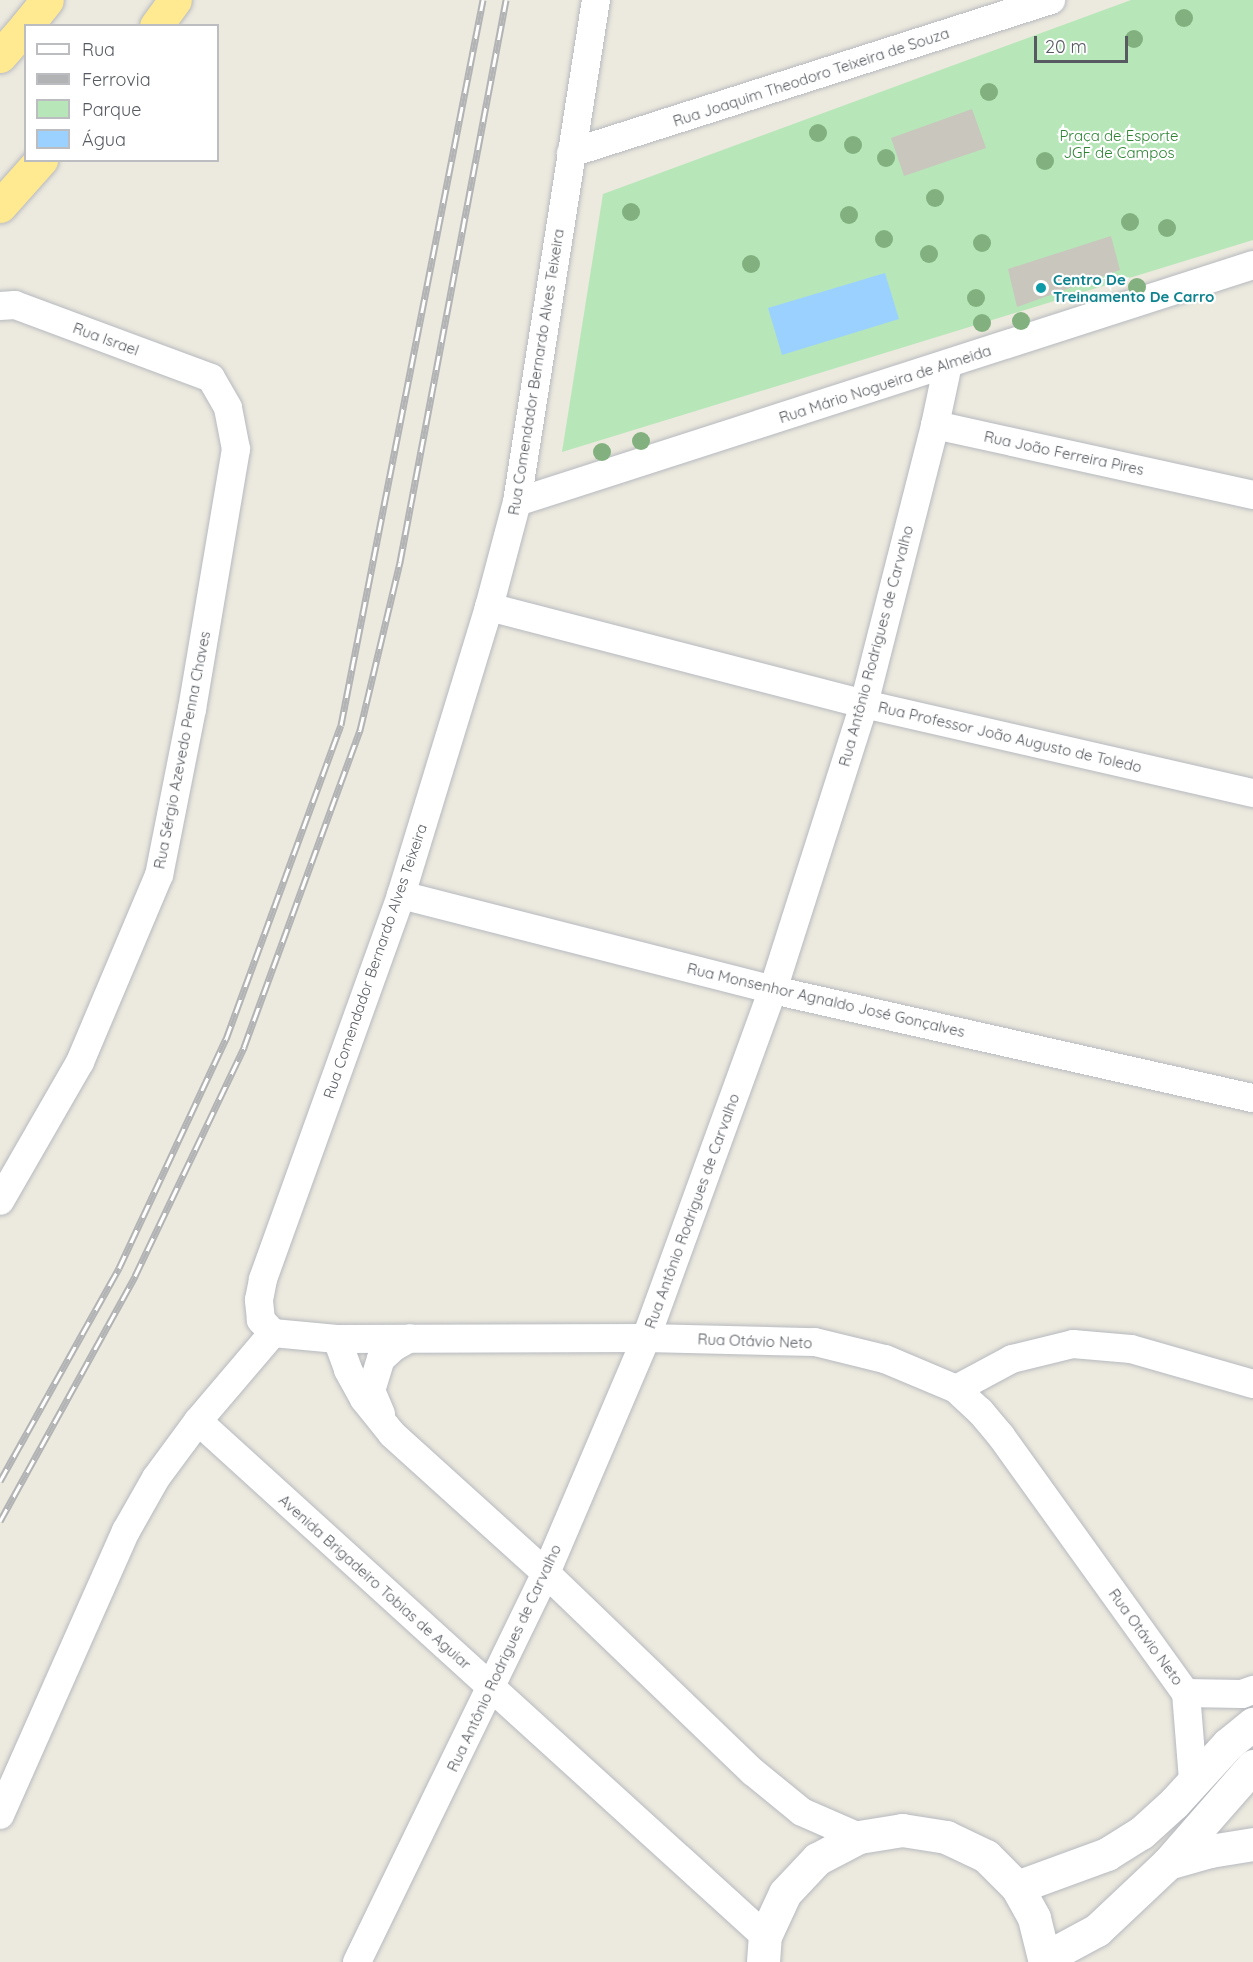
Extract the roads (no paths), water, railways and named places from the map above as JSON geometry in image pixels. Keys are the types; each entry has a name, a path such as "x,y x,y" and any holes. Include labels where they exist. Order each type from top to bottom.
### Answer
{"highway":[{"path":"28,24 47,0"},
{"path":"157,24 175,0"},
{"path":"0,56 24,28"},
{"path":"0,206 39,162"}],"main road":[{"path":"1017,1887 1107,1854 1133,1838 1174,1803 1193,1780 1253,1724"},
{"path":"1193,1780 1246,1781"},
{"path":"764,1949 785,1893 818,1858 859,1837 902,1830 946,1836 986,1856 1017,1887 1034,1918 1045,1960 1097,1929 1168,1863 1246,1781"},
{"path":"1168,1863 1210,1851 1253,1844"}],"street":[{"name":"Rua Comendador Bernardo Alves Teixeira","path":"273,1333 261,1320 259,1300 262,1279 401,895 489,607 517,502 596,0"},
{"name":"Rua Joaquim Theodoro Teixeira de Souza","path":"571,153 993,10 1051,0"},
{"name":"Rua Mário Nogueira de Almeida","path":"517,502 1253,266"},
{"name":"Rua Israel","path":"0,306 15,305 211,378"},
{"path":"935,425 948,364"},
{"name":"Rua Sérgio Azevedo Penna Chaves","path":"0,1201 80,1062 159,875 192,709 236,449 228,408 211,378"},
{"name":"Rua João Ferreira Pires","path":"935,425 1253,495"},
{"name":"Rua Antônio Rodrigues de Carvalho","path":"357,1962 546,1573 646,1338 773,990 864,704 935,425"},
{"name":"Rua Professor João Augusto de Toledo","path":"489,607 864,704 1253,793"},
{"name":"Rua Monsenhor Agnaldo José Gonçalves","path":"401,895 773,990 1253,1098"},
{"path":"0,1815 126,1531 156,1478 198,1421 273,1333"},
{"name":"Rua Otávio Neto","path":"273,1333 337,1339 646,1338 815,1342 885,1359 956,1389 980,1411 1001,1436 1186,1693 1193,1780"},
{"path":"392,1434 376,1407 371,1391 381,1359 394,1347 410,1338"},
{"path":"337,1339 348,1370 364,1399 392,1434 546,1573 753,1772 802,1812 859,1837"},
{"path":"956,1389 1012,1359 1072,1344 1131,1349 1253,1384"},
{"name":"Avenida Brigadeiro Tobias de Aguiar","path":"198,1421 492,1688 764,1949"},
{"name":"Rua Otávio Neto","path":"1186,1693 1242,1694 1253,1690"}],"water":[{"path":"885,273 899,319 782,355 768,308"}],"railway":[{"path":"0,1481 119,1268 226,1039 341,725 483,0"},
{"path":"0,1521 135,1276 244,1047 360,730 400,562 506,0"}],"place":[{"name":"Centro De Treinamento De Carro","path":"1041,288"}],"park label":[{"name":"Praça de Esporte JGF de Campos","path":"1119,144"}]}
